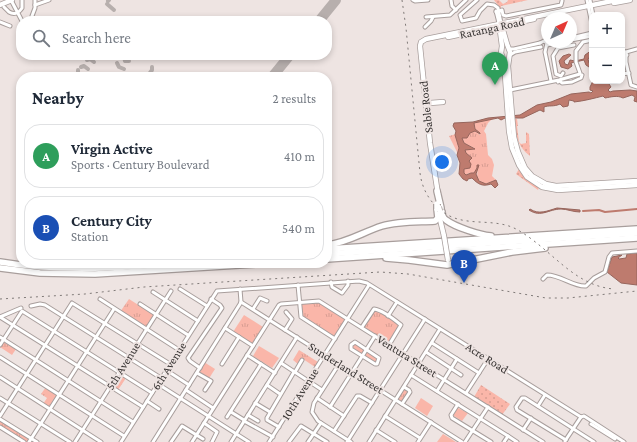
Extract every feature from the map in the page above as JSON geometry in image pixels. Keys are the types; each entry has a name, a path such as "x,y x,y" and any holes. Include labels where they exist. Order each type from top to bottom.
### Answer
{"highway":[{"path":"426,222 436,220 438,216 439,208 437,189"},
{"path":"439,208 446,220 460,227"},
{"path":"332,244 348,241 383,226 396,223 441,223 460,227 484,235 518,237"},
{"path":"332,249 637,228"},
{"path":"332,254 637,233"},
{"path":"332,260 637,238"},
{"path":"332,260 371,258 448,263 512,252 599,241"},
{"path":"0,262 16,264"},
{"path":"0,268 40,273 90,274 189,268"},
{"path":"42,268 113,268"}],"main road":[{"path":"2,5 6,0"},
{"path":"2,5 11,0"},
{"name":"Ratanga Road","path":"423,42 617,0"},
{"name":"Ratanga Road","path":"589,5 630,0"},
{"path":"500,25 501,53 503,56 508,90 512,148 517,162 524,174 532,181 543,187 558,190 637,184"},
{"path":"500,25 510,52 508,66 508,90"},
{"name":"Ratanga Road","path":"423,42 488,29 500,25"},
{"path":"488,29 497,30 501,38"},
{"name":"Sable Road","path":"423,42 420,46 437,189"},
{"path":"502,50 505,48 509,49"},
{"path":"503,56 506,57 509,55"},
{"path":"423,74 426,81 428,101 430,103 443,103 432,105 430,107 429,129"},
{"path":"510,117 518,152 527,171 535,178 546,184 561,186 637,181"},
{"path":"512,148 514,147 514,137"},
{"path":"439,208 448,263"}],"street":[{"path":"11,0 18,16"},
{"path":"2,5 7,11 17,13 22,8 22,0"},
{"path":"32,16 35,0"},
{"path":"35,5 48,0"},
{"path":"413,0 428,0"},
{"path":"451,0 452,6 456,10"},
{"path":"477,0 460,16 462,22 476,18 487,4"},
{"path":"484,0 487,4 496,5 500,25"},
{"path":"426,17 448,15 456,10 465,1 469,6"},
{"path":"497,12 502,10 503,16 506,16 561,5 562,1"},
{"path":"425,27 433,17"},
{"path":"0,22 10,26"},
{"path":"577,38 589,36"},
{"path":"508,90 552,81 561,77 581,74 575,54 583,42 589,41"},
{"path":"509,49 541,45"},
{"path":"509,55 541,45"},
{"path":"545,48 552,81"},
{"path":"558,48 553,55 555,73 561,77"},
{"path":"625,53 637,50"},
{"path":"625,58 631,85 637,87"},
{"path":"625,74 629,73"},
{"path":"543,279 546,276 554,276 581,286 587,286 594,278 605,271 611,254 637,252"},
{"path":"331,282 332,288 342,293 348,286 348,281"},
{"name":"Acre Road","path":"218,290 362,281 581,417 584,416 624,442"},
{"path":"298,285 301,318 335,339"},
{"name":"10th Avenue","path":"271,439 369,285"},
{"path":"180,289 207,306"},
{"path":"153,442 240,304 240,289"},
{"name":"6th Avenue","path":"120,442 218,290"},
{"name":"5th Avenue","path":"75,442 171,291"},
{"path":"153,292 198,321"},
{"path":"253,309 260,298 267,301"},
{"path":"100,299 179,350"},
{"path":"200,368 188,358 222,308 211,299"},
{"name":"Ventura Street","path":"192,442 280,304 320,301 543,442"},
{"name":"Sunderland Street","path":"241,302 462,442"},
{"path":"388,316 397,302"},
{"path":"37,442 30,440 0,418 73,303 170,364"},
{"path":"31,306 43,304 161,378"},
{"path":"140,304 188,335"},
{"path":"30,440 114,308"},
{"path":"0,317 22,309"},
{"path":"0,344 2,338 22,309"},
{"path":"22,309 152,393"},
{"path":"362,327 374,309 377,309 388,316 400,326 389,345"},
{"path":"286,312 292,319 286,330"},
{"path":"0,317 143,407"},
{"path":"339,364 313,405 312,412 316,419 321,423 349,441 425,319"},
{"path":"225,328 253,346"},
{"path":"369,442 440,329"},
{"path":"330,407 375,336"},
{"path":"222,364 239,337"},
{"path":"230,442 297,337"},
{"path":"2,338 133,422"},
{"path":"355,342 379,358 378,362 374,364 362,356 351,350 351,345 355,342"},
{"path":"432,343 479,373"},
{"path":"426,352 461,375"},
{"path":"247,355 275,373"},
{"path":"0,357 124,436"},
{"path":"437,391 458,359"},
{"path":"466,393 488,359"},
{"path":"279,427 267,420 280,394 302,360"},
{"path":"280,363 322,390"},
{"path":"227,417 261,364"},
{"path":"166,370 189,385"},
{"path":"197,373 211,381 205,390"},
{"path":"411,375 517,442"},
{"path":"0,378 101,442"},
{"path":"158,384 249,442"},
{"path":"266,385 280,394"},
{"path":"402,404 410,392 404,387"},
{"path":"186,390 213,408"},
{"path":"538,406 546,395"},
{"path":"334,431 357,396 372,404"},
{"path":"0,398 70,442"},
{"path":"317,398 344,416"},
{"path":"581,417 573,428 565,441 516,408 521,398 525,398 573,428 594,442"},
{"path":"147,401 159,408"},
{"path":"255,403 270,412"},
{"path":"458,404 451,416 491,442"},
{"path":"466,442 488,407"},
{"path":"231,412 276,442"},
{"path":"248,414 258,421"},
{"path":"385,416 420,438"},
{"path":"523,430 531,418"},
{"path":"418,442 431,422"},
{"path":"204,423 217,432 212,442"},
{"path":"308,442 321,423"},
{"path":"591,424 606,431 615,438"},
{"path":"290,442 300,426 327,442"},
{"path":"0,427 24,442"},
{"path":"171,442 181,427 184,427 203,439"},
{"path":"376,430 390,441 395,442"},
{"path":"504,442 508,436"}],"green space":[{"path":"494,0 499,0 503,4 508,0 528,0 501,6 501,9"},
{"path":"492,119 484,131 486,134 488,155 492,159 494,165 492,176 496,180 485,184 479,180 477,176 477,168 474,173 469,173 466,175 464,174 463,170 472,158 466,153 465,150 472,150 474,148 464,143 462,137 466,138 470,133 475,131 480,135 480,133 475,129 474,123"},
{"path":"514,119 517,119 519,140 517,135"},
{"path":"526,132 529,134 530,156 520,142 521,144 526,143"},
{"path":"456,134 459,148 458,154 449,136"},
{"path":"519,169 539,187 538,190 516,174"},
{"path":"129,299 154,315 146,328 120,312"},
{"path":"320,302 346,319 334,338 302,318 301,303"},
{"path":"373,310 376,310 400,325 389,343 364,327"},
{"path":"244,315 263,327 252,344 233,332"},
{"path":"3,342 16,349 12,355 0,347"},
{"path":"355,342 378,357 377,364 351,350 350,346"},
{"path":"259,346 279,358 272,368 253,356"},
{"path":"299,350 318,362 315,367 303,359 299,365 293,360"},
{"path":"204,362 215,369 208,380 197,373"},
{"path":"120,374 126,378 118,390 112,386"},
{"path":"481,385 510,404 502,415 474,397"},
{"path":"46,387 57,395 49,407 43,404 47,398 41,394"},
{"path":"404,388 409,391 402,402 397,399"},
{"path":"421,398 433,406 427,416 415,408"},
{"path":"458,408 468,413 462,421 453,414"},
{"path":"0,419 29,438 28,442 25,442 0,426"},
{"path":"443,434 456,442 437,442"}],"shaded area":[{"path":"589,52 589,67 586,65 584,60 571,63 572,66 568,69 561,67 559,61 563,56 569,54 571,55 564,61 565,64 568,65 570,60 575,61 584,59 585,55"},
{"path":"592,84 609,84 611,87 608,90 610,92 630,90 637,91 637,102 634,101 635,97 632,95 623,98 616,96 605,98 603,96 574,102 569,100 568,106 563,107 560,104 546,106 544,107 544,112 540,110 523,118 505,118 501,120 498,118 474,123 475,129 480,134 475,131 470,133 467,138 462,138 464,143 475,149 465,150 466,153 472,158 469,161 471,164 470,168 464,169 464,173 466,175 474,173 477,165 479,165 476,174 479,181 486,184 496,180 498,185 495,188 491,184 483,185 472,178 468,179 467,181 459,174 460,163 457,155 459,148 455,135 456,131 453,126 454,123 473,122 488,118 520,115 537,105 551,102 571,94 591,93 593,91 590,90"},
{"path":"557,208 580,210 580,212 557,209 537,213 529,210 540,212"},
{"path":"637,253 637,285 621,283 607,272 612,257 622,255 618,258 619,259 626,258 627,254"}],"waterway":[{"path":"583,211 599,210 605,212 637,209"}],"taxiway":[{"path":"107,4 114,10"},
{"path":"125,60 129,61"},
{"path":"117,63 119,67 124,69"},
{"path":"81,67 84,66 88,69"},
{"path":"151,72 152,67"}],"runway":[{"path":"323,16 336,0"},
{"path":"276,72 286,60"}],"railway":[{"path":"402,0 420,173 427,195 438,208 452,217 460,220 507,225 516,229 529,237 574,274 599,286 614,289"},
{"path":"0,299 85,294 144,287 380,272 408,274 546,298 568,298 637,291"}],"place":[{"name":"Virgin Active","path":"495,85"},
{"name":"Century City","path":"464,283"}]}
